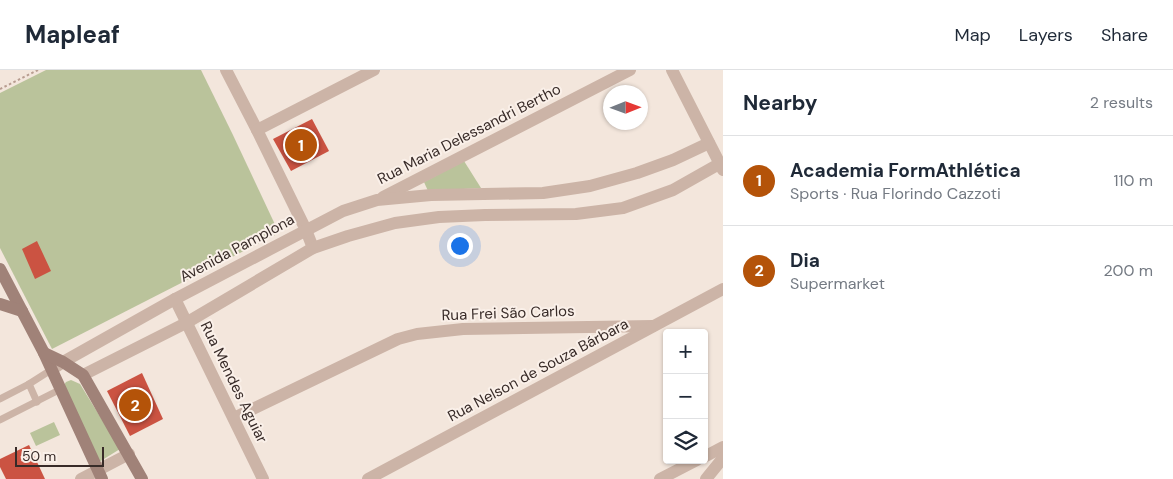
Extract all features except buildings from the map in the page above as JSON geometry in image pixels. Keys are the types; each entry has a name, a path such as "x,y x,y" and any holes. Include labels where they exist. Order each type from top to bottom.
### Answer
{"street":[{"path":"226,70 306,230 313,248"},
{"path":"257,130 374,70"},
{"name":"Rua Maria Delessandri Bertho","path":"377,200 630,70"},
{"path":"83,375 186,323 313,248 348,236 395,223 439,217 485,214 576,214 623,208 672,190 721,167 672,70"},
{"name":"Avenida Pamplona","path":"51,370 175,299 343,211 377,200 437,194 543,193 590,186 637,173 673,160 709,143"},
{"path":"437,194 436,209 439,217"},
{"path":"485,194 490,200 490,206 485,214"},
{"path":"0,269 44,352 100,475"},
{"name":"Rua Nelson de Souza Bárbara","path":"368,479 723,289"},
{"name":"Rua Mendes Aguiar","path":"175,299 264,479"},
{"path":"0,304 22,311"},
{"name":"Rua Frei São Carlos","path":"234,418 398,340 417,334 463,328 653,326"},
{"path":"44,352 83,375 142,479"},
{"path":"708,454 723,447"},
{"path":"81,479 100,475 129,454"},
{"path":"706,479 723,458"},
{"path":"667,478 690,464"}],"lane":[{"path":"0,398 29,384 51,370"},
{"path":"29,384 37,402"},
{"path":"0,420 60,390"}],"path":[{"path":"0,89 38,70"}],"green space":[{"path":"46,70 201,70 279,233 52,349 0,248 0,93"},
{"path":"464,161 481,188 428,191 424,182"},
{"path":"71,380 80,384 120,449 99,462 64,385"},
{"path":"54,422 60,435 36,446 30,433"}],"place":[{"name":"Academia FormAthlética","path":"301,145"},
{"name":"Dia","path":"135,405"}]}
